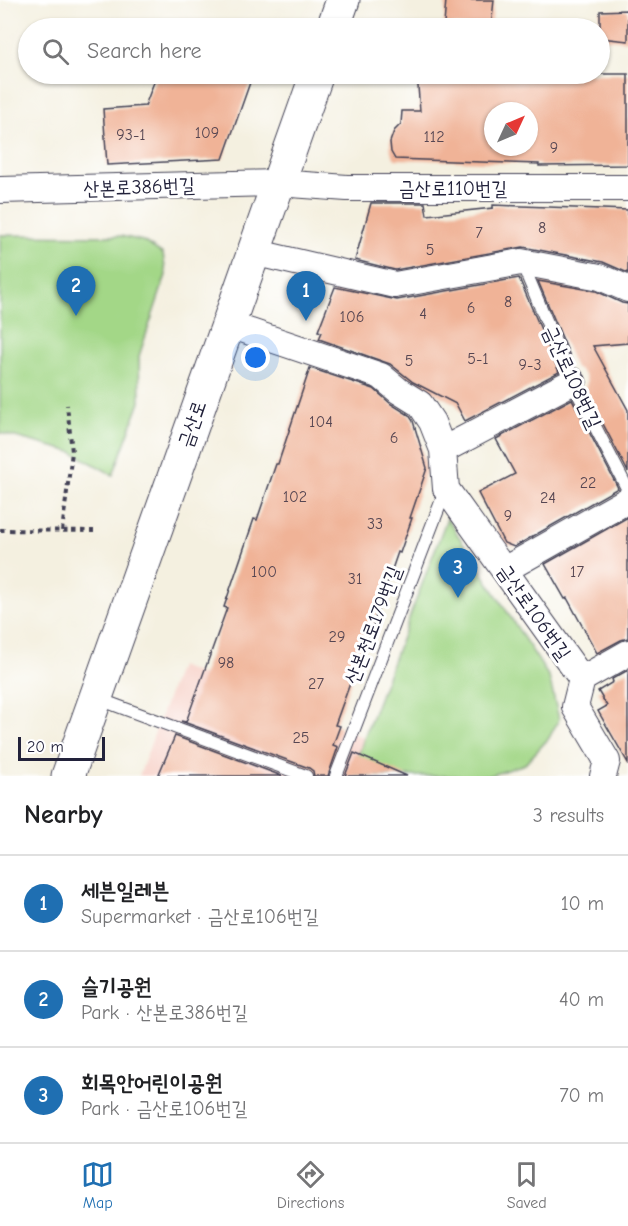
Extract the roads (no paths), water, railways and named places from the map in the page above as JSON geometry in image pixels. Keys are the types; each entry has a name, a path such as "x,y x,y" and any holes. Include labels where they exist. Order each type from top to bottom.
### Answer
{"street":[{"path":"337,18 343,0"},
{"name":"금산로","path":"68,776 312,84"},
{"name":"금산로110번길","path":"277,183 347,188 628,188"},
{"name":"산본로386번길","path":"0,190 277,183"},
{"path":"253,252 395,285 521,262 600,277 628,289"},
{"path":"227,324 381,376 420,404 432,422 443,450 446,489"},
{"path":"443,450 572,382"},
{"name":"금산로106번길","path":"446,489 582,679"},
{"path":"504,570 628,500"},
{"name":"금산로106번길","path":"603,776 607,761 575,707 582,679 628,653"}],"lane":[{"name":"금산로108번길","path":"521,262 572,382 628,490"},
{"name":"산본천로179번길","path":"336,776 446,489"},
{"path":"95,698 306,776"}],"place":[{"name":"슬기공원","path":"76,316"},
{"name":"세븐일레븐","path":"306,321"},
{"name":"회목안어린이공원","path":"458,598"}]}
